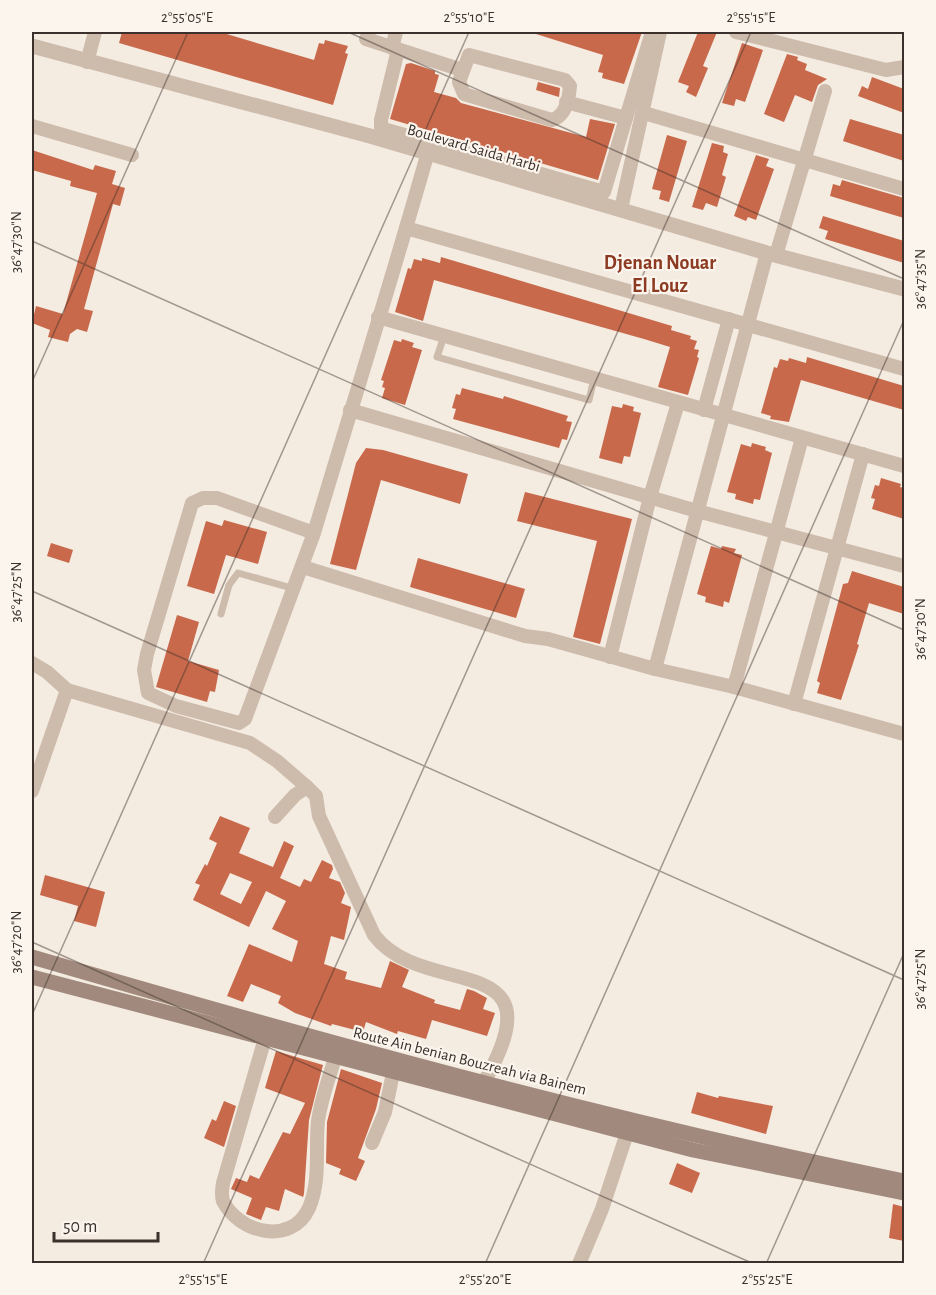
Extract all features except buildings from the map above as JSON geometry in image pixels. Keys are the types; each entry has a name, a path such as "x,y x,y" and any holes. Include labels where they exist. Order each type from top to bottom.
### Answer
{"main road":[{"name":"Route Ain benian Bouzreah via Bainem","path":"32,957 267,1033 335,1058 393,1073 629,1126 904,1181"},
{"name":"Route Ain benian Bouzreah via Bainem","path":"32,977 484,1082 784,1170 904,1194"}],"street":[{"path":"87,62 95,32"},
{"path":"396,32 381,127 604,192 652,32"},
{"path":"621,209 644,113 660,32"},
{"path":"736,32 780,37 886,70 904,67"},
{"path":"367,35 395,49 462,69"},
{"name":"Boulevard Saida Harbi","path":"32,46 428,152 772,254 904,288"},
{"path":"469,55 477,55 565,80 570,86 564,112 559,118 552,120 464,94 459,82 462,69 469,55"},
{"path":"655,669 748,324 805,160 825,91"},
{"path":"567,102 626,118"},
{"path":"644,113 904,189"},
{"path":"32,126 132,155"},
{"path":"239,723 245,719 303,567 428,152"},
{"path":"406,228 904,369"},
{"path":"378,317 904,466"},
{"path":"704,410 729,319"},
{"path":"610,657 650,497 678,403"},
{"path":"350,410 697,511 904,566"},
{"path":"734,687 774,532 802,438"},
{"path":"794,704 863,454"},
{"path":"250,743 239,723 176,706 148,693 144,670 147,654 192,502 203,498 217,498 314,533"},
{"path":"303,567 525,636 734,687 904,734"},
{"path":"32,663 47,672 67,690 250,743 277,761 307,787 316,796 320,816 380,943 412,962 486,986 503,997 507,1008 505,1038 484,1082"},
{"path":"32,791 67,690"},
{"path":"275,817 295,795 307,787"},
{"path":"267,1033 223,1183 222,1194 225,1204 237,1216 264,1231 282,1232 290,1229 309,1208 318,1167 316,1142 319,1117 335,1058"},
{"path":"372,1143 385,1112 393,1073"},
{"path":"579,1263 602,1209 629,1126"}],"lane":[{"path":"444,336 437,357 589,400 594,379"},
{"path":"221,614 229,585 238,573 295,589"}],"district":[{"name":"Djenan Nouar El Louz","path":"660,274"}]}
